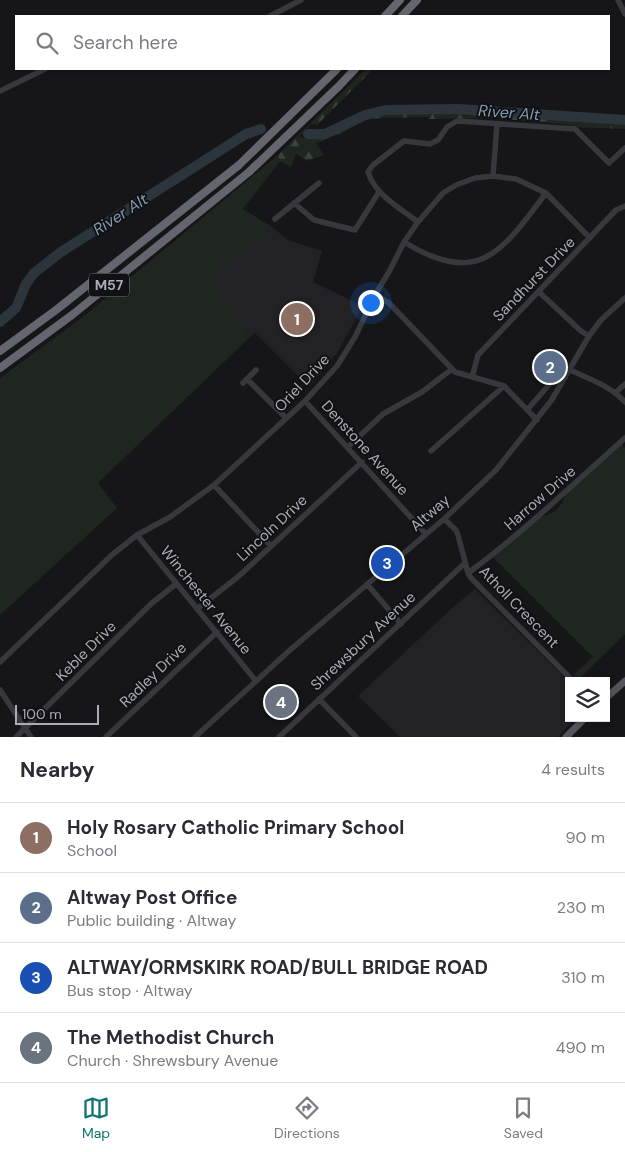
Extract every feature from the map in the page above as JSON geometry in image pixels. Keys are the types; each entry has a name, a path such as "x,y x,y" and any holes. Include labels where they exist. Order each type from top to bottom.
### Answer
{"highway":[{"path":"386,15 400,0"},
{"path":"403,15 417,0"},
{"name":"M57","path":"0,351 56,310 239,164 336,70"},
{"name":"M57","path":"0,368 72,315 249,172 339,86 353,70"}],"main road":[{"path":"610,694 625,681"},
{"path":"566,737 581,722"}],"street":[{"path":"272,15 301,0"},
{"path":"618,0 625,14"},
{"path":"0,91 43,70"},
{"path":"418,222 379,192 371,182 368,172 373,165 404,141 430,144 438,140 447,127 457,121 575,129 609,163 625,148"},
{"path":"493,176 497,124"},
{"name":"Oriel Drive","path":"0,662 113,554 137,535 170,517 214,485 305,401 337,366 355,337 404,242 418,222 443,193 456,185 475,178 493,176 516,179 546,193 590,238"},
{"path":"275,219 319,183"},
{"path":"294,203 314,220 355,230 379,192"},
{"path":"404,242 438,260 460,263 478,262 495,253 510,240 546,193"},
{"name":"Sandhurst Drive","path":"472,377 478,355 616,210 625,206"},
{"path":"538,292 589,336"},
{"path":"375,295 389,303 455,372 504,386 537,420"},
{"name":"Altway","path":"195,737 256,681 444,519 496,470 551,401 589,336 601,320 625,298"},
{"path":"348,446 383,414 422,392 452,369"},
{"path":"256,370 245,381 286,418"},
{"path":"570,370 615,393 625,402"},
{"path":"527,410 555,378 560,376 565,378"},
{"path":"615,393 625,384"},
{"path":"431,451 504,386"},
{"name":"Denstone Avenue","path":"305,401 348,446 426,534"},
{"name":"Harrow Drive","path":"468,573 544,512 625,438"},
{"name":"Lincoln Drive","path":"197,609 239,576 362,462"},
{"path":"214,485 271,546"},
{"name":"Atholl Crescent","path":"444,519 456,530 468,573 499,607 570,677"},
{"name":"Winchester Avenue","path":"137,535 256,681"},
{"name":"Shrewsbury Avenue","path":"279,737 465,563"},
{"name":"Keble Drive","path":"16,737 152,603 176,584"},
{"path":"367,584 401,624"},
{"name":"Radley Drive","path":"106,737 217,632"},
{"path":"0,690 31,737"},
{"path":"319,699 356,737"}],"shaded area":[{"path":"272,227 288,240 322,251 313,282 363,306 337,353 309,387 255,333 250,337 206,277"},
{"path":"475,589 565,678 565,722 572,722 558,737 400,737 358,696 452,608"}],"green space":[{"path":"365,70 371,71 317,125 311,124 299,137 306,139 328,135 368,116 394,112 475,113 590,120 591,124 591,121 625,123 625,129 575,127 493,118 380,118 366,120 342,133 316,143 324,155 307,161 296,154 291,167 280,161 278,155"},
{"path":"278,155 281,160 243,209 272,227 207,277 250,337 98,483 117,508 0,615 0,378 84,316"},
{"path":"621,444 625,448 625,634 581,677 573,675 593,657 493,557 542,516 550,514 557,509 563,502 565,494"}],"waterway":[{"name":"River Alt","path":"308,134 325,134 365,115 386,110 458,109 625,120"},
{"name":"River Alt","path":"0,322 16,308 26,284 34,273 61,252 246,134 261,129"}],"place":[{"name":"Holy Rosary Catholic Primary School","path":"297,319"},
{"name":"Altway Post Office","path":"550,367"},
{"name":"ALTWAY/ORMSKIRK ROAD/BULL BRIDGE ROAD","path":"387,563"},
{"name":"The Methodist Church","path":"281,702"}]}
